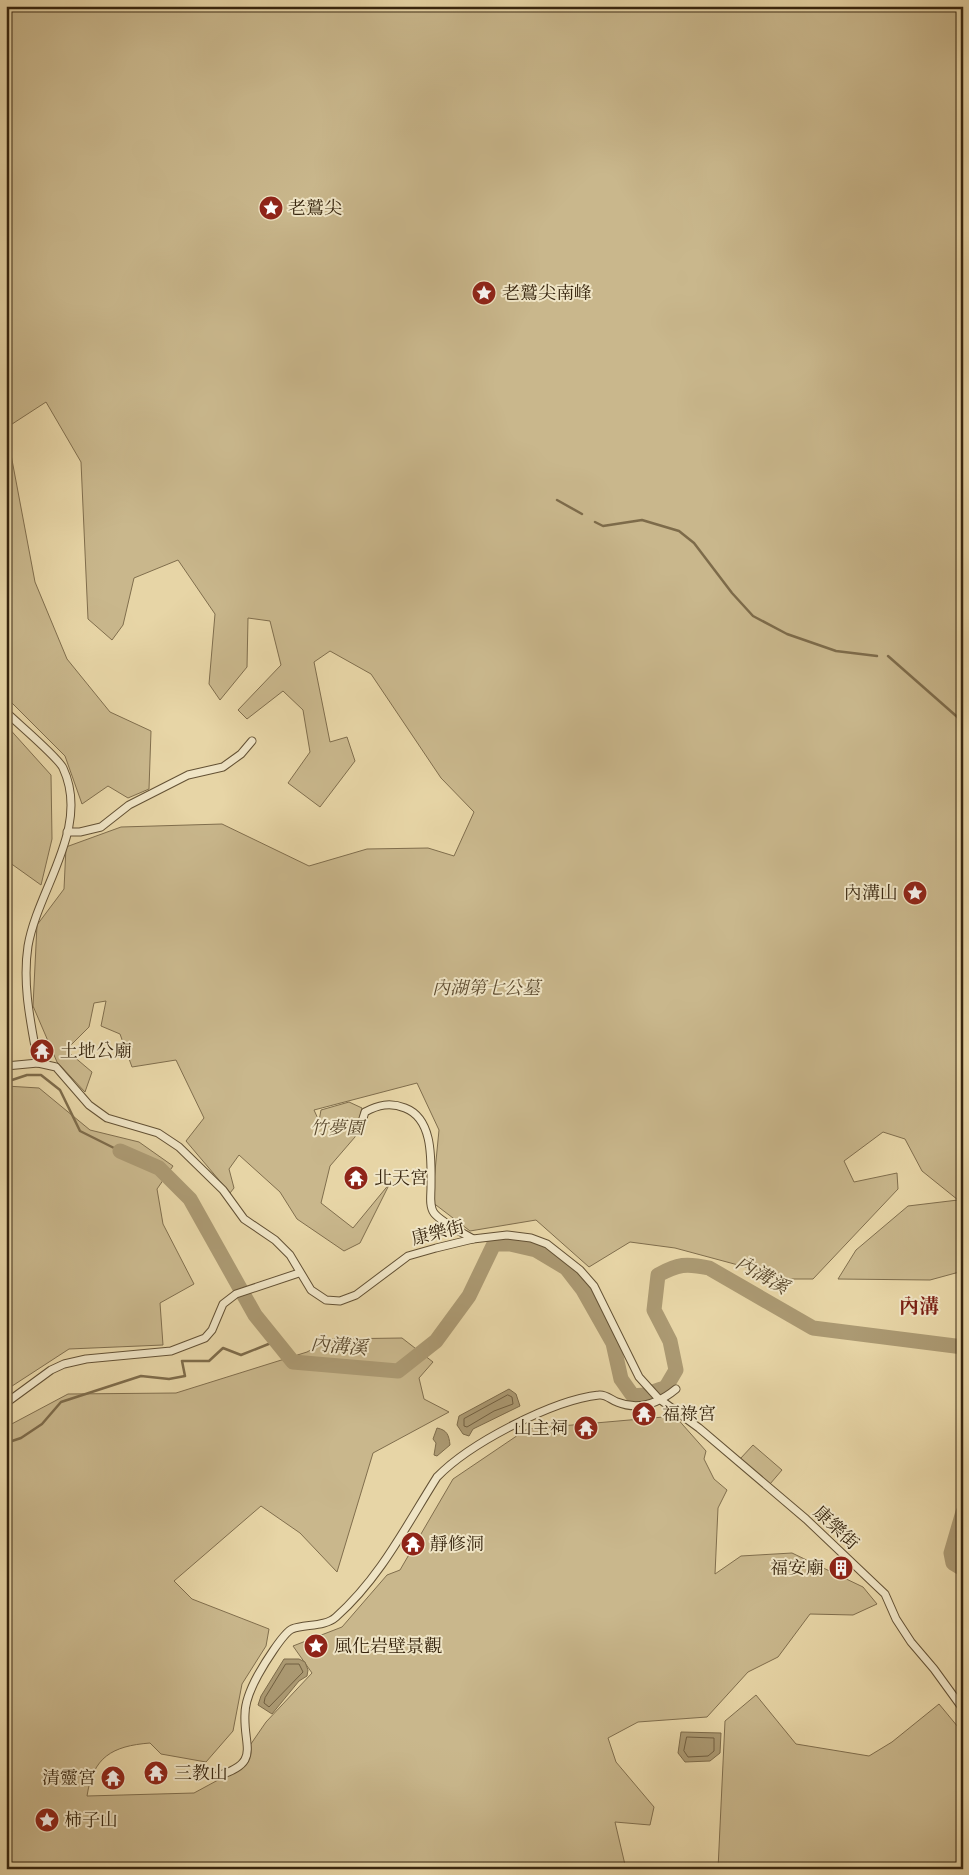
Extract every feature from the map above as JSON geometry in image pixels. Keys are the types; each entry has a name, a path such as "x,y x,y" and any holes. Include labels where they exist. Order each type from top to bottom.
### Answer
{"street":[{"path":"6,712 62,766 72,795 67,832 51,884 36,915 28,948 28,1009 38,1062 6,1066"},
{"path":"67,832 80,832 101,827 129,805 188,775 223,767 240,754 252,741"},
{"name":"康樂街","path":"38,1062 56,1067 88,1105 107,1118 158,1133 179,1146 224,1190 244,1219 275,1240 290,1254 299,1273 311,1290 326,1300 340,1301 356,1296 408,1256 473,1239 507,1235 531,1238 547,1244 568,1259 594,1286 639,1377 660,1398 806,1519 885,1594 896,1619 911,1642 934,1669 963,1709"},
{"path":"359,1131 365,1112 378,1105 399,1106 414,1111 422,1120 429,1144 431,1204 434,1214 473,1239"},
{"path":"6,1403 51,1370 64,1364 86,1359 170,1351 205,1338 212,1330 223,1304 236,1294 256,1289 299,1273"},
{"path":"217,1776 239,1767 245,1758 249,1745 245,1723 247,1702 258,1675 282,1640 291,1630 334,1619 379,1570 432,1484 446,1468 462,1455 533,1416 577,1398 603,1395 617,1402 636,1407 660,1398 676,1388"}],"green space":[{"path":"6,6 963,6 963,1271 930,1280 838,1279 856,1250 908,1206 958,1200 922,1171 905,1139 883,1132 844,1161 854,1182 897,1173 898,1189 813,1279 790,1279 675,1248 630,1242 589,1267 536,1220 470,1231 432,1202 439,1130 417,1083 314,1110 319,1121 321,1110 349,1102 362,1108 355,1137 330,1166 321,1203 353,1228 390,1183 360,1243 344,1251 297,1219 280,1192 239,1155 229,1169 234,1188 230,1193 186,1141 204,1118 176,1060 132,1067 120,1034 101,1026 106,1001 94,1003 89,1027 66,1050 92,1072 85,1092 57,1062 33,1006 37,925 64,889 66,847 121,827 222,824 309,866 367,849 428,848 454,856 474,812 441,778 371,674 330,651 314,662 330,742 347,737 355,761 320,807 288,783 310,752 303,710 283,691 247,719 238,710 281,665 270,621 248,618 247,667 220,700 209,684 215,614 178,560 134,578 123,625 112,640 88,619 81,462 46,402 6,428"},
{"path":"6,428 35,582 67,659 110,712 151,731 149,789 128,798 108,786 82,804 65,756 6,697"},
{"path":"6,725 51,775 52,839 41,885 6,860"},
{"path":"6,1086 39,1088 90,1130 139,1142 173,1166 157,1189 163,1224 194,1284 160,1303 163,1345 69,1349 6,1390"},
{"path":"402,1338 433,1362 419,1378 424,1399 449,1412 373,1453 337,1572 300,1533 261,1506 174,1581 192,1599 269,1629 266,1646 242,1684 233,1731 206,1762 161,1754 150,1743 125,1747 115,1751 106,1756 94,1772 87,1796 194,1793 231,1773 266,1722 312,1673 293,1646 342,1627 387,1575 400,1570 453,1479 527,1429 675,1416 706,1451 704,1459 714,1479 727,1490 718,1508 715,1574 741,1556 792,1553 863,1587 877,1604 853,1615 810,1614 778,1657 748,1672 707,1717 638,1722 608,1738 616,1762 654,1807 650,1825 615,1822 626,1869 6,1869 6,1427 68,1394 176,1393 307,1352 331,1339"},
{"path":"753,1445 782,1470 770,1484 740,1459"},
{"path":"756,1695 796,1744 869,1756 892,1742 939,1704 963,1733 963,1869 718,1869 725,1721"}],"water":[{"path":"509,1389 516,1394 520,1406 473,1429 469,1436 463,1434 457,1425 459,1416"},
{"path":"437,1428 447,1434 450,1445 437,1456 434,1455 436,1443 433,1439"},
{"path":"284,1659 299,1659 305,1662 308,1670 307,1676 299,1681 272,1714 258,1705 261,1696"},
{"path":"681,1732 721,1733 720,1753 710,1761 685,1762 678,1753"}],"waterway":[{"path":"557,500 582,514"},
{"path":"595,522 603,526 642,520 679,531 694,543 732,593 753,616 787,634 836,651 877,656"},
{"path":"888,656 963,722"},
{"name":"內溝溪","path":"6,1082 27,1075 41,1075 60,1090 80,1131 120,1151"},
{"name":"內溝溪","path":"120,1151 159,1168 190,1199 255,1315 293,1362 398,1371 436,1341 469,1296 494,1244 510,1244 536,1250 566,1268 583,1290 613,1343 621,1379 633,1396 644,1395 661,1389"},
{"name":"內溝溪","path":"666,1387 676,1370 670,1341 654,1310 658,1275 682,1266 694,1265 709,1268 813,1328 963,1347"},
{"path":"6,1443 21,1438 42,1424 61,1402 141,1376 169,1379 185,1376 182,1361 209,1361 223,1348 241,1355 276,1341"},
{"name":"內溝溪","path":"963,1512 951,1553 953,1563 963,1569"}],"place":[{"name":"老鷲尖","path":"271,208"},
{"name":"老鷲尖南峰","path":"484,293"},
{"name":"內溝山","path":"915,893"},
{"name":"土地公廟","path":"42,1051"},
{"name":"北天宮","path":"356,1178"},
{"name":"福祿宮","path":"644,1414"},
{"name":"山主祠","path":"586,1428"},
{"name":"靜修洞","path":"413,1544"},
{"name":"福安廟","path":"841,1568"},
{"name":"風化岩壁景觀","path":"316,1646"},
{"name":"三教山","path":"156,1773"},
{"name":"清靈宮","path":"113,1778"},
{"name":"柿子山","path":"47,1820"}],"district":[{"name":"內溝","path":"919,1306"}],"park label":[{"name":"內湖第七公墓","path":"486,988"},
{"name":"竹夢園","path":"337,1128"}]}
